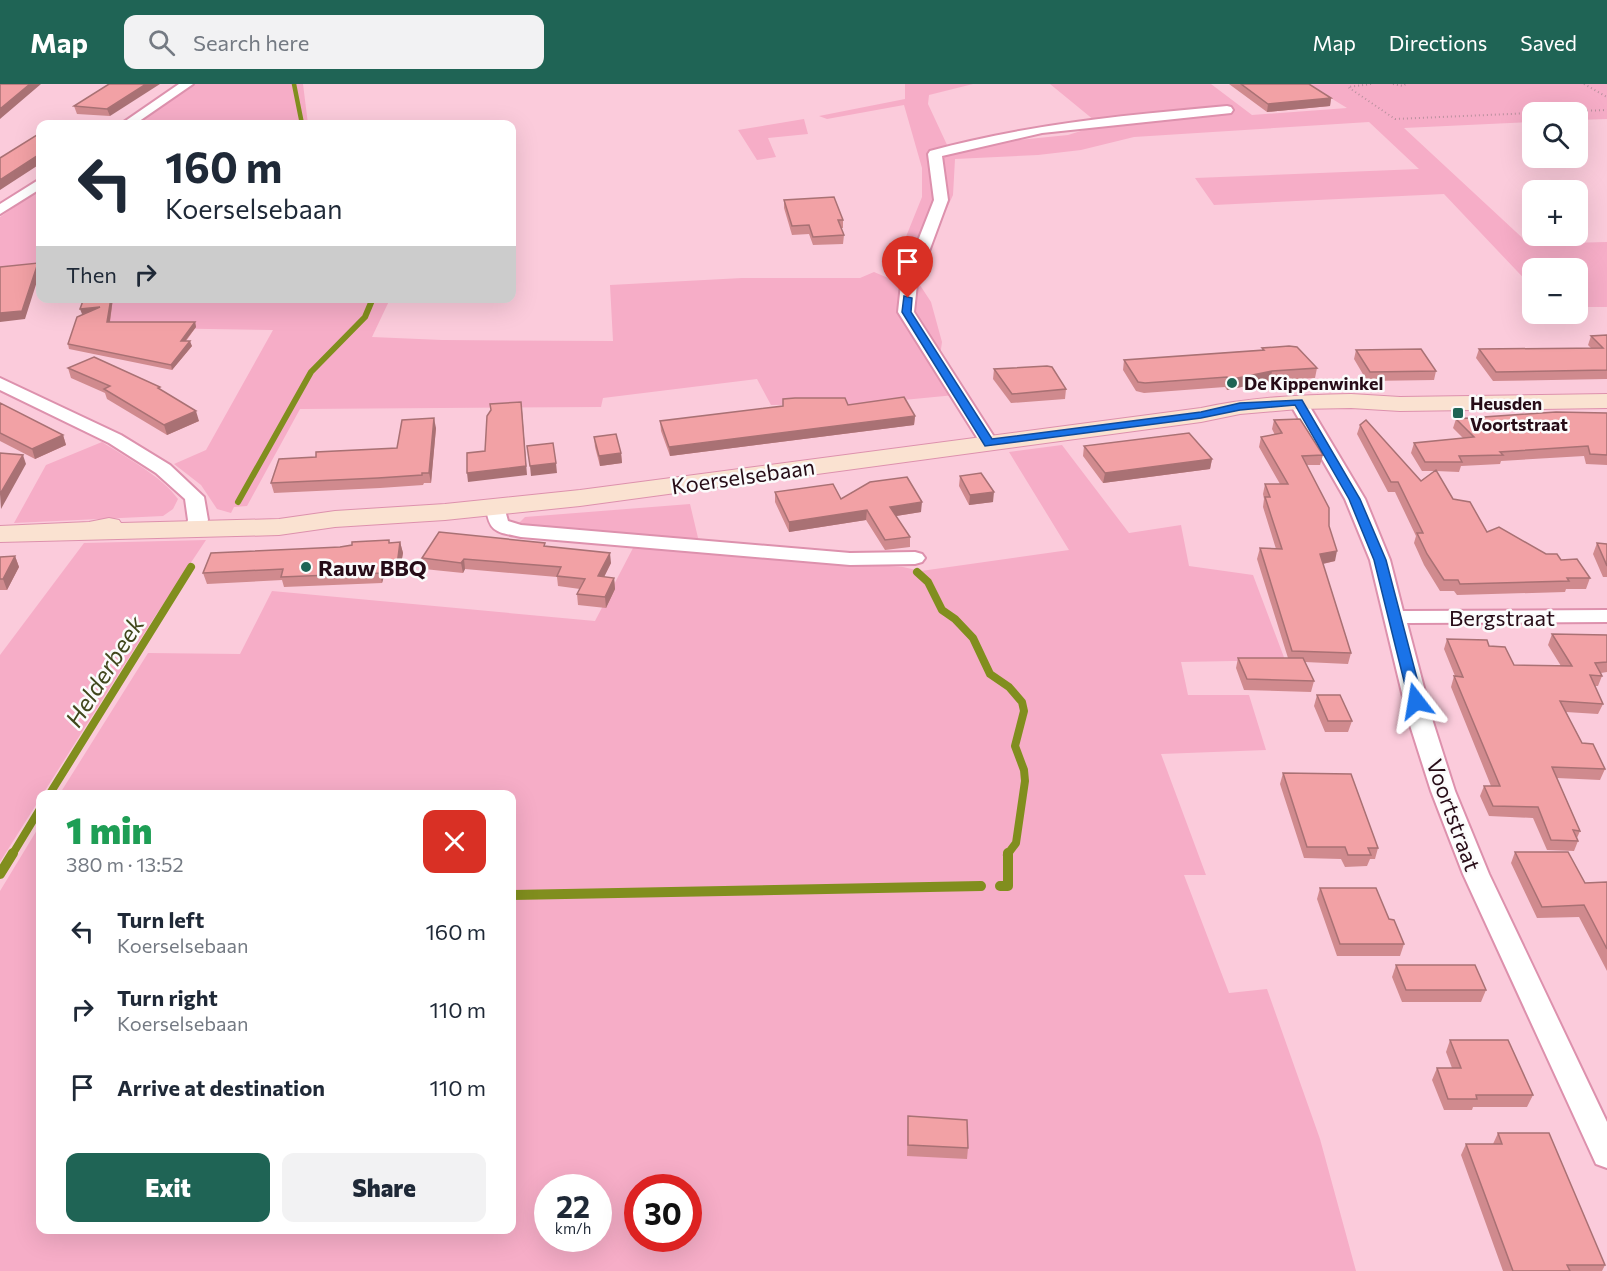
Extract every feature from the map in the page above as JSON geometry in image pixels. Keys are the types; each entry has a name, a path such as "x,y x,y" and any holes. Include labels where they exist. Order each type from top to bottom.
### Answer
{"street":[{"path":"133,120 187,84"},
{"path":"989,443 906,312 909,284 941,200 935,154 965,144 1031,132 1147,117 1227,110"},
{"path":"0,210 36,186"},
{"path":"0,383 116,439 162,469 195,497 196,525"},
{"name":"Koerselsebaan","path":"0,534 89,530 111,532 196,525 279,527 335,519 496,507 580,498 1201,415 1301,407 1607,401"},
{"name":"Voortstraat","path":"1301,407 1354,499 1380,560 1421,722 1447,802 1476,874 1607,1155"},
{"path":"496,507 498,523 505,528 521,531 850,559 915,558"},
{"name":"Bergstraat","path":"1396,617 1607,616"}],"path":[{"path":"1371,84 1348,87 1395,119 1522,113"},
{"path":"1393,84 1403,87 1406,84"},
{"path":"1584,84 1607,97"},
{"path":"1588,111 1607,110"}],"shaded area":[{"path":"195,84 303,84 308,120 142,120"},
{"path":"905,84 973,84 929,95 928,104 948,147 1068,135 1100,125 1050,84 1211,84 1252,115 1347,108 1308,84 1607,84 1607,119 1588,120 1588,102 1522,102 1522,123 1404,128 1522,238 1522,246 1588,246 1588,242 1607,242 1607,307 1588,307 1588,258 1522,258 1522,276 1444,194 1214,205 1195,178 1419,169 1369,122 1134,137 1081,150 1038,155 955,159 953,195 925,256 899,254 922,197 922,168 904,105 827,119 819,116 905,99"},
{"path":"804,119 808,134 768,138 776,157 757,160 738,130"},
{"path":"36,192 36,268 0,272 0,217"},
{"path":"874,272 912,288 916,279 931,302 942,342 940,356 955,395 862,404 771,405 757,379 603,398 601,407 300,409 247,506 234,507 231,513 217,509 201,485 174,464 206,450 273,330 148,328 72,343 109,303 388,303 372,337 442,340 613,341 610,285 742,278 860,278"},
{"path":"102,442 163,483 178,499 173,509 163,516 14,523 46,465"},
{"path":"1062,445 1129,533 1181,525 1189,566 1253,575 1285,660 1181,662 1188,695 1249,695 1266,750 1161,754 1206,875 1184,875 1229,993 1267,989 1320,1139 1356,1271 0,1271 0,891 36,832 36,1234 516,1234 516,790 62,790 148,653 240,654 272,591 595,621 633,548 903,567 921,571 1069,550 1009,452"},
{"path":"690,504 699,542 527,528 517,525 525,517"},
{"path":"206,540 45,790 36,790 36,805 0,862 0,655 84,543"}],"building":[{"path":"0,84 30,84 0,109"},
{"path":"109,84 146,84 107,109 74,106"},
{"path":"1241,84 1309,84 1331,98 1268,104"},
{"path":"36,136 36,157 0,180 0,158"},
{"path":"834,197 843,220 838,220 844,235 813,237 809,225 792,226 784,200"},
{"path":"36,263 22,311 0,313 0,267"},
{"path":"82,303 110,303 107,322 195,322 181,341 190,341 171,365 68,344 77,317 100,307 80,309"},
{"path":"1607,335 1607,370 1496,372 1479,349 1603,348 1591,336"},
{"path":"1297,347 1317,368 1272,371 1228,380 1227,377 1145,383 1138,382 1124,360 1264,350 1262,348"},
{"path":"1421,349 1436,371 1370,372 1356,350"},
{"path":"94,357 160,387 158,388 196,411 164,425 104,389 110,386 68,368"},
{"path":"1052,367 1066,389 1012,394 994,369"},
{"path":"904,397 915,416 669,447 660,421 783,406 783,399 845,398 848,405"},
{"path":"521,402 526,466 467,473 467,453 485,451 490,404"},
{"path":"0,403 63,435 32,449 0,433"},
{"path":"1556,412 1607,413 1607,455 1590,454 1588,446 1500,452 1503,455 1459,456 1462,462 1425,462 1414,443 1474,437 1456,419"},
{"path":"434,418 429,473 271,483 279,459 316,457 316,452 397,448 402,420"},
{"path":"1300,419 1323,455 1302,456 1329,508 1329,526 1337,551 1320,554 1351,653 1292,651 1260,548 1282,549 1265,497 1270,497 1265,484 1288,484 1261,437 1282,433 1274,420"},
{"path":"1366,420 1421,481 1436,470 1453,499 1470,502 1487,532 1499,527 1546,554 1557,554 1561,560 1577,559 1590,578 1567,578 1569,581 1460,584 1458,580 1444,580 1417,533 1423,533 1398,482 1391,482 1360,425"},
{"path":"1189,433 1212,459 1105,473 1084,446"},
{"path":"616,434 621,453 599,456 594,437"},
{"path":"553,443 556,463 530,466 527,446"},
{"path":"0,453 23,455 0,494"},
{"path":"981,473 994,492 970,495 960,476"},
{"path":"907,477 922,502 890,507 910,537 885,540 867,510 789,522 775,492 833,484 841,499 870,482"},
{"path":"439,532 545,543 544,546 610,553 598,576 614,578 605,597 577,594 585,579 557,576 561,567 464,559 461,563 422,558"},
{"path":"389,540 389,543 400,542 397,565 381,566 380,573 281,577 283,569 203,573 211,553 340,547 352,545 352,542"},
{"path":"1597,543 1607,544 1607,566"},
{"path":"15,556 3,579 0,579 0,557"},
{"path":"1552,634 1607,635 1607,662 1595,663 1602,676 1590,675 1603,704 1560,701 1582,743 1593,744 1605,769 1552,767 1580,831 1573,830 1578,841 1551,840 1538,807 1493,806 1484,786 1500,786 1454,676 1463,677 1447,639 1487,640 1489,646 1505,647 1514,665 1572,666"},
{"path":"1238,658 1303,658 1314,681 1247,679"},
{"path":"1317,695 1340,695 1352,721 1328,721"},
{"path":"1283,773 1351,774 1378,848 1368,848 1371,855 1348,855 1345,847 1307,847"},
{"path":"1515,852 1568,852 1585,883 1607,882 1607,949 1584,905 1542,907"},
{"path":"1320,888 1376,888 1389,919 1394,920 1404,944 1340,944"},
{"path":"1396,965 1475,965 1486,990 1406,990"},
{"path":"1450,1040 1508,1040 1533,1095 1476,1095 1477,1099 1448,1099 1437,1068 1461,1068"},
{"path":"908,1116 967,1120 968,1148 908,1145"},
{"path":"1498,1133 1549,1133 1605,1265 1567,1265 1570,1271 1513,1271 1466,1144 1502,1144"}],"waterway":[{"name":"Helderbeek","path":"294,84 301,120"},
{"name":"Helderbeek","path":"238,502 311,372 365,317 371,303"},
{"name":"Helderbeek","path":"52,790 191,567"},
{"path":"917,572 928,582 942,610 955,619 973,638 990,674 1009,687 1022,702 1024,711 1015,746 1024,770 1025,781 1016,843 1008,854"},
{"name":"Helderbeek","path":"12,855 36,816"},
{"name":"Helderbeek","path":"0,874 13,853"},
{"path":"1000,886 1008,886 1008,854"},
{"path":"516,895 981,886"}],"place":[{"name":"De Kippenwinkel","path":"1232,383"},
{"name":"Heusden Voortstraat","path":"1458,413"},
{"name":"Rauw BBQ","path":"306,567"}],"route":[{"path":"908,298 906,312 989,443 1201,415 1240,407 1298,402 1354,499 1380,560 1416,701"}]}
